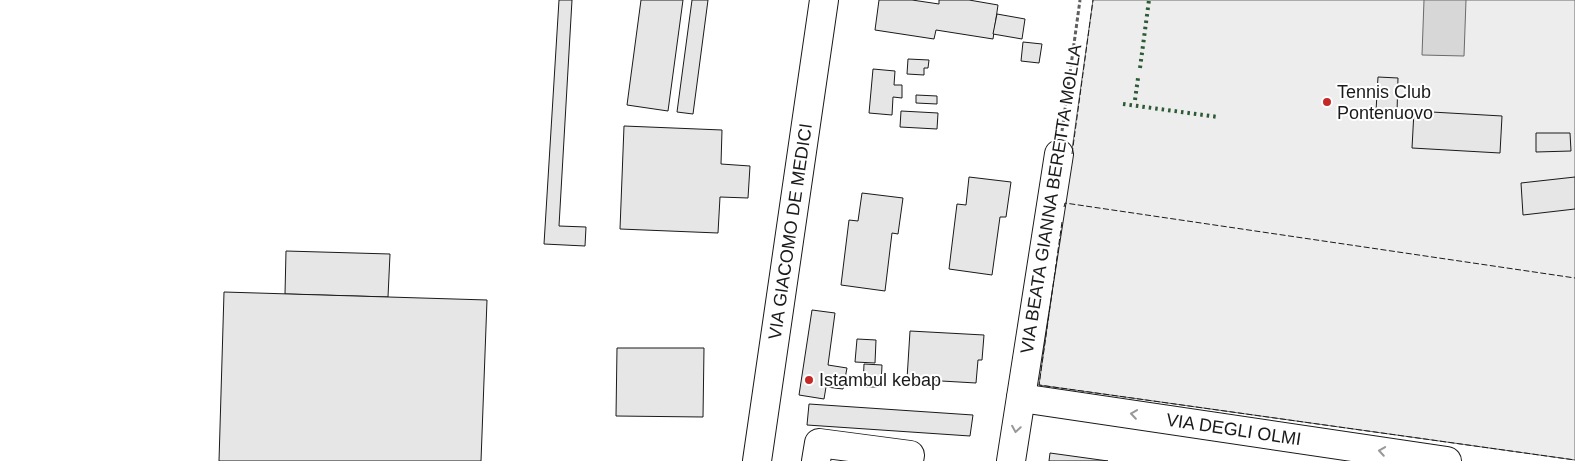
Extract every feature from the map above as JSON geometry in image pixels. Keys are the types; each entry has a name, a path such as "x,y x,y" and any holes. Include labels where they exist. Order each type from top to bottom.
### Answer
{"street":[{"name":"VIA GIACOMO DE MEDICI","path":"757,461 824,0"},
{"name":"VIA BEATA GIANNA BERETTA MOLLA","path":"1011,461 1059,154"},
{"name":"VIA DEGLI OLMI","path":"1021,398 1305,450 1447,461"},
{"path":"816,461 820,443 910,455 909,461"}],"path":[{"name":"VIA BEATA GIANNA BERETTA MOLLA","path":"1059,154 1080,0"}],"shaded area":[{"path":"1093,0 1575,0 1575,460 1039,385"},
{"path":"1424,0 1466,0 1464,56 1422,55"}],"building":[{"path":"559,0 572,0 559,226 586,227 585,246 544,244"},
{"path":"641,0 683,0 668,111 627,105"},
{"path":"692,0 708,0 693,114 677,112"},
{"path":"879,0 912,0 939,4 939,0 969,0 998,5 993,39 936,30 934,39 875,30"},
{"path":"997,14 1025,19 1022,39 993,34"},
{"path":"1023,42 1042,44 1039,63 1021,61"},
{"path":"908,59 929,60 928,68 924,68 924,75 907,74"},
{"path":"873,69 895,71 894,85 902,85 902,98 893,97 892,115 869,113"},
{"path":"1378,77 1398,78 1397,112 1376,111"},
{"path":"916,95 937,96 937,104 916,103"},
{"path":"901,111 938,113 937,129 900,127"},
{"path":"1414,111 1502,116 1500,153 1412,148"},
{"path":"624,126 722,130 721,164 750,166 748,198 720,197 718,233 620,229"},
{"path":"1536,133 1570,133 1571,151 1536,152"},
{"path":"969,177 1011,182 1006,217 1000,217 992,275 949,269 957,204 966,205"},
{"path":"1575,177 1575,209 1523,215 1521,183"},
{"path":"862,193 903,198 898,234 892,233 885,291 841,285 849,220 858,221"},
{"path":"286,251 390,254 388,297 285,294"},
{"path":"224,292 487,300 481,461 219,461"},
{"path":"812,310 835,313 828,365 847,368 843,389 826,387 824,399 799,395"},
{"path":"910,331 984,335 982,360 978,360 976,383 907,379"},
{"path":"857,339 876,340 875,363 855,362"},
{"path":"617,348 704,348 703,417 616,416"},
{"path":"864,364 882,365 881,387 863,387"},
{"path":"809,404 973,415 970,436 807,425"},
{"path":"1050,453 1108,461 1049,461"}],"hedge":[{"path":"1140,68 1149,0"},
{"path":"1135,100 1138,78"},
{"path":"1123,104 1218,117"}],"fence":[{"path":"1072,154 1093,0"},
{"path":"1064,207 1065,203 1575,278"},
{"path":"1062,222 1039,385 1575,460"}],"place":[{"name":"Tennis Club Pontenuovo","path":"1327,102"},
{"name":"Istambul kebap","path":"809,380"}]}
